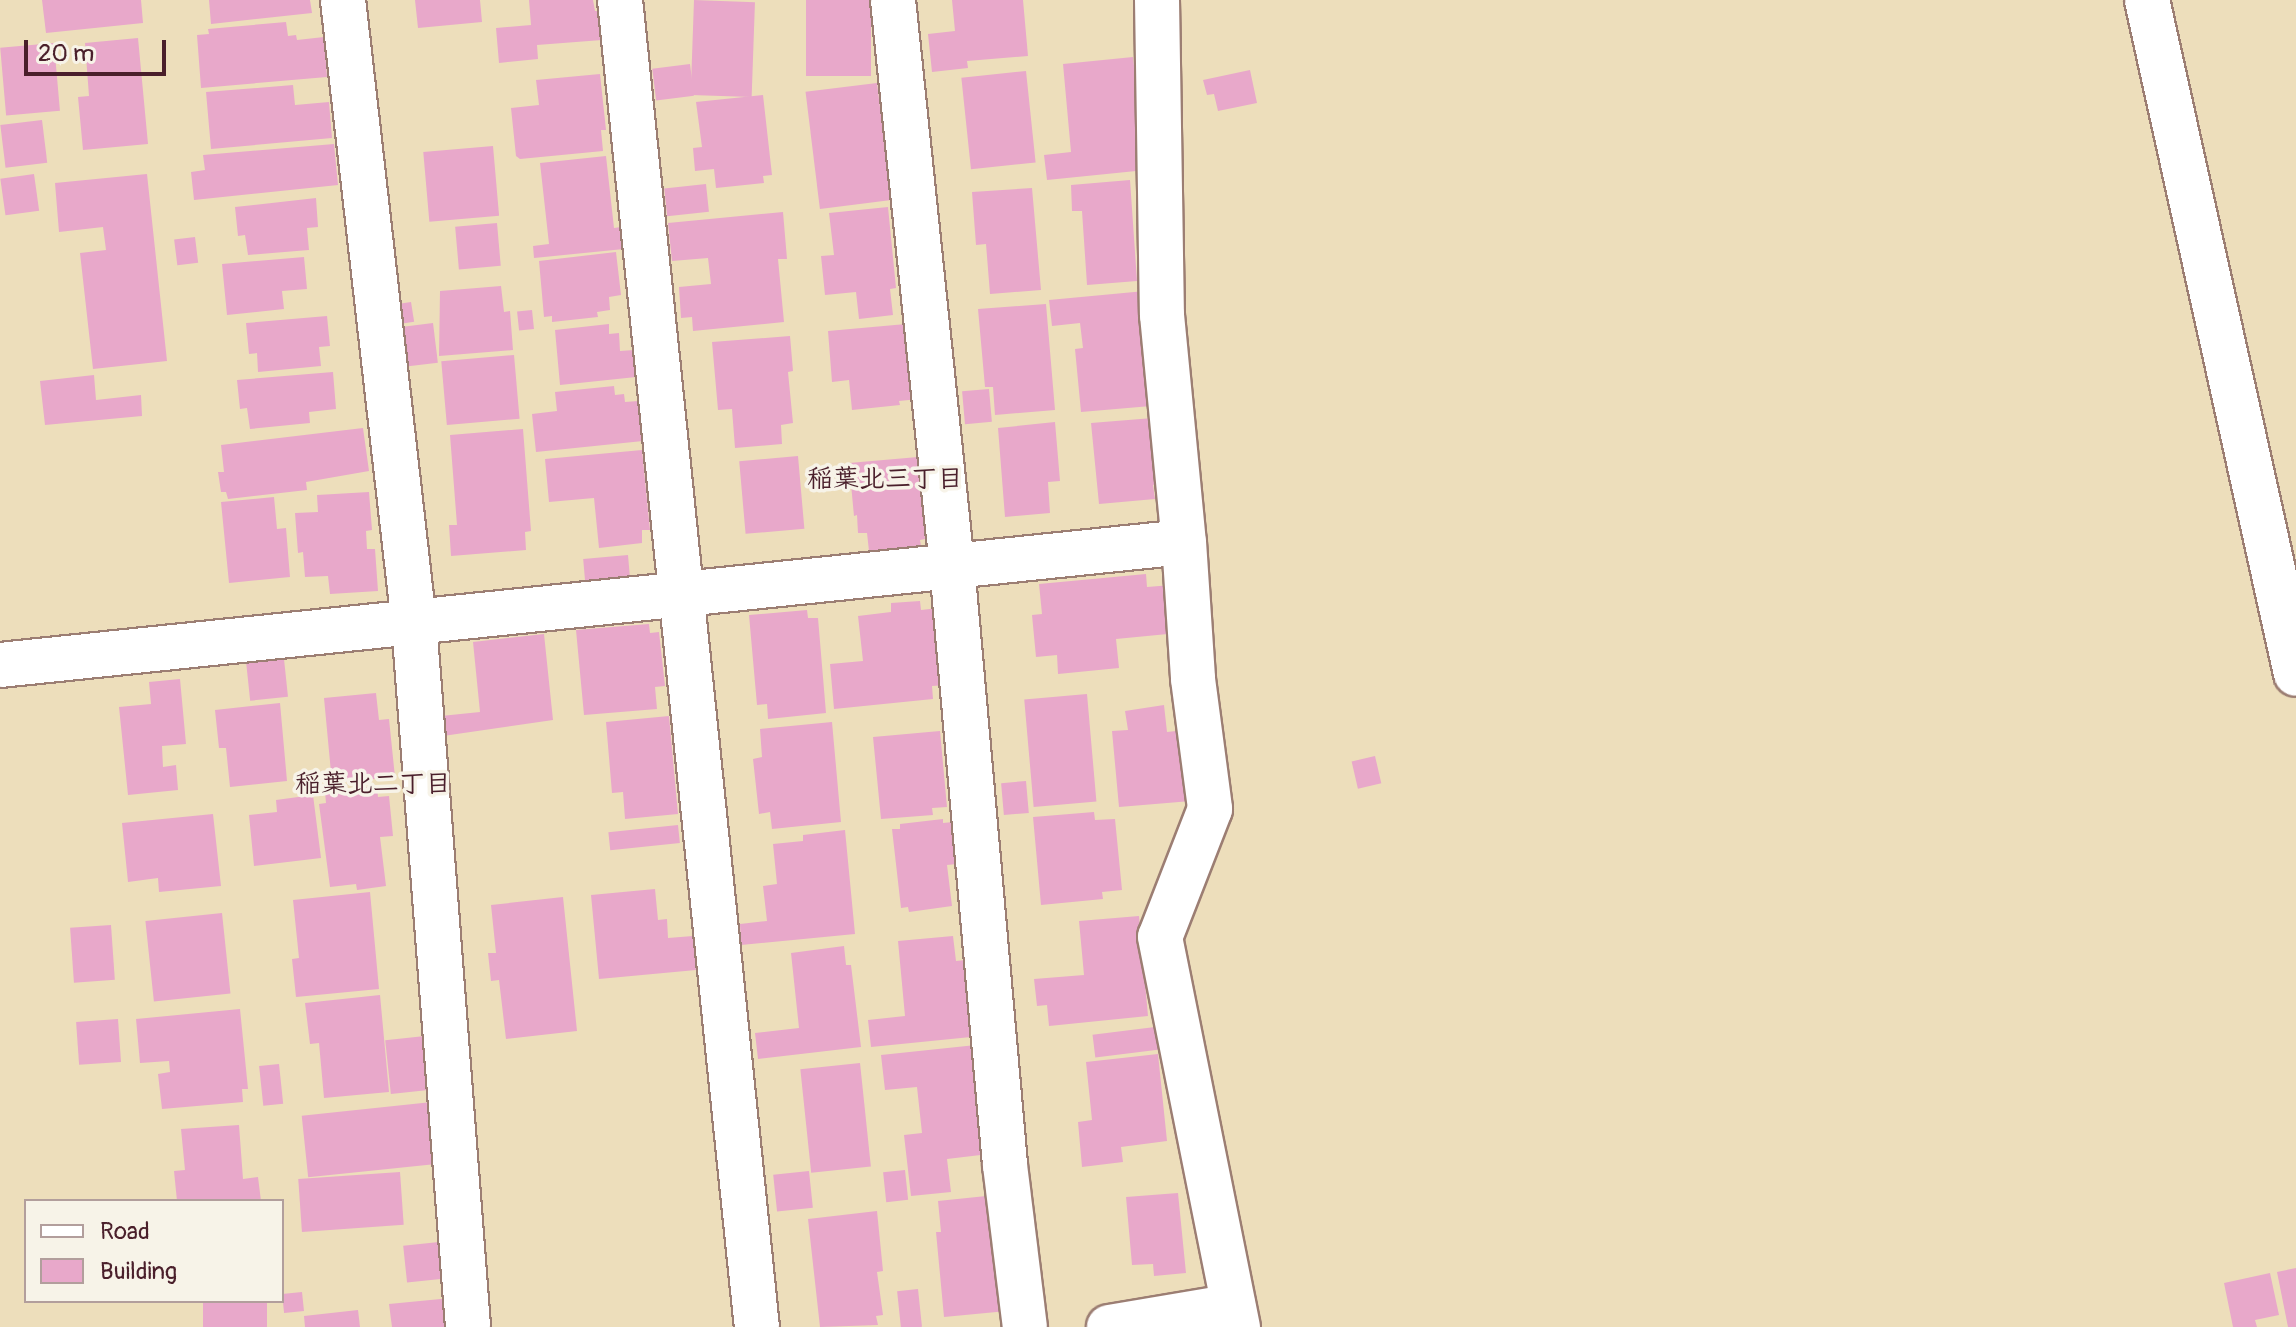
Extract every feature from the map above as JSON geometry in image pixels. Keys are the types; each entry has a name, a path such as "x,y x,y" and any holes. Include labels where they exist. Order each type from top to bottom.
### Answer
{"street":[{"path":"343,0 414,623 468,1327"},
{"path":"620,0 757,1327"},
{"path":"893,0 952,566 1005,1165 1025,1327"},
{"path":"1109,1327 1235,1316 1160,937 1210,809 1193,679 1184,542 1162,315 1157,0"},
{"path":"2147,0 2296,674"},
{"path":"0,665 1184,542"}],"building":[{"path":"42,0 141,0 143,23 46,33"},
{"path":"209,0 310,0 312,13 211,24"},
{"path":"415,0 480,0 482,22 418,28"},
{"path":"529,0 593,0 595,11 599,11 602,40 537,45 538,59 499,63 496,28 531,25"},
{"path":"694,0 755,2 752,97 691,95"},
{"path":"806,0 871,0 871,76 806,76"},
{"path":"952,0 1023,0 1028,56 967,61 968,68 932,72 928,34 955,31"},
{"path":"286,22 288,36 296,35 297,40 324,37 327,77 201,88 197,35 209,34 208,29"},
{"path":"138,38 148,144 83,150 78,97 89,96 85,43"},
{"path":"54,43 60,111 6,115 0,48"},
{"path":"1133,57 1146,170 1047,180 1044,155 1071,152 1063,64"},
{"path":"690,64 694,96 656,100 652,69"},
{"path":"1250,70 1257,103 1218,111 1214,94 1207,95 1203,80"},
{"path":"1026,71 1036,162 971,169 961,78"},
{"path":"600,74 606,130 601,130 603,151 520,159 516,156 511,108 539,105 536,80"},
{"path":"877,83 891,200 820,209 806,92"},
{"path":"293,85 295,105 329,102 332,138 211,149 206,92"},
{"path":"763,95 772,175 763,176 764,183 716,188 714,169 695,171 693,148 702,147 696,102"},
{"path":"42,120 47,163 6,168 0,125"},
{"path":"334,144 338,185 194,200 191,172 205,170 203,155"},
{"path":"493,146 499,216 429,222 423,152"},
{"path":"606,156 614,228 621,227 624,249 534,258 533,246 549,244 540,163"},
{"path":"34,174 39,211 5,215 0,179"},
{"path":"147,174 167,361 93,369 80,253 106,250 103,227 59,232 55,183"},
{"path":"1130,180 1137,281 1087,285 1082,211 1072,211 1071,185"},
{"path":"706,184 709,212 667,216 664,188"},
{"path":"1032,188 1041,290 990,294 986,244 976,245 972,192"},
{"path":"316,198 318,227 307,228 309,250 248,255 245,235 238,236 235,207"},
{"path":"888,207 896,288 890,289 893,315 859,319 856,292 825,295 821,256 834,255 829,213"},
{"path":"783,212 787,259 778,259 784,322 693,331 692,317 681,318 679,287 711,284 708,258 672,261 668,223"},
{"path":"497,223 501,266 459,269 455,227"},
{"path":"195,237 198,263 177,265 174,240"},
{"path":"616,252 621,295 609,297 610,310 597,312 598,317 552,322 552,316 544,317 539,261"},
{"path":"304,257 307,289 282,291 284,309 227,315 222,264"},
{"path":"501,286 504,312 510,311 513,350 439,356 440,291"},
{"path":"1145,291 1151,406 1081,412 1075,349 1083,348 1080,323 1052,326 1049,300"},
{"path":"411,302 414,322 399,324 396,304"},
{"path":"1046,304 1055,410 995,415 993,387 985,387 978,309"},
{"path":"532,310 534,329 519,330 517,312"},
{"path":"327,316 330,346 319,347 321,366 258,372 257,353 249,354 246,323"},
{"path":"433,323 438,363 404,367 399,327"},
{"path":"609,324 609,334 619,333 620,351 634,350 636,377 560,385 555,330"},
{"path":"906,324 919,399 899,401 900,405 852,410 849,380 832,382 828,331"},
{"path":"790,336 793,371 788,372 793,423 781,425 782,444 735,448 732,409 718,410 712,342"},
{"path":"514,355 520,419 447,425 441,361"},
{"path":"333,372 336,409 309,412 310,423 250,429 247,408 240,409 237,380"},
{"path":"94,375 96,400 141,395 142,416 45,425 40,381"},
{"path":"614,386 615,395 624,394 625,402 638,401 643,441 536,452 532,414 557,411 555,392"},
{"path":"989,389 992,422 965,424 962,391"},
{"path":"1153,418 1163,484 1153,485 1155,499 1099,504 1091,423"},
{"path":"1055,422 1060,481 1048,482 1050,513 1005,517 998,428"},
{"path":"363,428 369,471 306,482 307,490 228,499 226,492 221,492 218,472 224,472 221,445"},
{"path":"523,429 531,531 525,532 526,550 451,556 449,525 457,525 450,435"},
{"path":"642,450 650,530 642,530 642,543 599,548 594,498 549,502 545,459"},
{"path":"798,456 804,529 746,534 739,461"},
{"path":"918,457 925,539 920,540 921,546 869,551 867,533 858,533 857,515 854,516 849,463"},
{"path":"369,492 372,530 366,531 367,549 375,549 378,591 330,594 328,576 305,577 303,552 298,553 295,513 318,512 317,495"},
{"path":"274,497 277,529 286,528 290,577 229,583 221,502"},
{"path":"628,555 630,579 585,583 583,559"},
{"path":"1146,574 1147,587 1172,585 1178,633 1116,639 1119,668 1058,674 1057,655 1036,657 1032,615 1042,614 1039,584"},
{"path":"920,601 921,610 939,608 947,685 932,686 933,699 834,709 830,664 863,661 858,616 891,612 891,603"},
{"path":"807,610 808,618 818,618 826,713 768,719 767,704 757,705 749,615"},
{"path":"649,624 650,633 659,632 665,686 655,687 657,709 584,715 576,630"},
{"path":"544,634 553,720 443,736 441,716 480,712 473,642"},
{"path":"284,659 288,697 250,701 246,663"},
{"path":"180,679 186,744 162,746 163,767 176,765 178,790 128,795 119,707 151,704 149,682"},
{"path":"376,693 379,720 389,719 395,777 332,783 324,698"},
{"path":"1087,694 1096,802 1034,807 1024,699"},
{"path":"280,703 287,781 230,787 226,748 219,748 215,710"},
{"path":"1164,705 1167,732 1185,730 1191,801 1119,807 1112,731 1128,730 1125,711"},
{"path":"669,716 678,814 625,819 623,792 612,793 606,722"},
{"path":"832,722 841,822 772,829 770,812 759,814 753,759 762,757 760,729"},
{"path":"940,731 947,807 932,808 933,815 881,819 873,737"},
{"path":"1375,756 1381,783 1358,789 1352,761"},
{"path":"1026,781 1029,813 1004,815 1001,783"},
{"path":"377,786 378,797 389,796 393,836 380,837 386,886 357,890 356,884 330,887 319,804 326,803 325,792"},
{"path":"313,795 321,858 254,866 249,815 277,812 276,800"},
{"path":"1094,812 1095,820 1115,819 1122,890 1102,892 1103,899 1041,905 1033,817"},
{"path":"213,814 221,886 159,892 158,878 128,882 122,823"},
{"path":"943,819 943,823 953,822 957,864 947,865 952,906 909,912 908,907 901,908 892,829 900,829 900,824"},
{"path":"678,825 680,843 610,850 608,832"},
{"path":"845,830 855,934 741,945 740,924 767,921 763,886 777,884 773,844 803,841 803,835"},
{"path":"655,889 658,920 667,919 668,938 693,936 696,970 599,979 591,895"},
{"path":"370,892 379,989 296,997 292,959 299,958 293,900"},
{"path":"563,897 577,1031 506,1039 499,980 491,981 488,953 496,953 491,905"},
{"path":"222,913 230,994 154,1002 145,921"},
{"path":"1139,916 1148,1016 1049,1026 1047,1005 1037,1006 1034,979 1084,975 1079,921"},
{"path":"111,925 115,980 74,983 70,928"},
{"path":"953,936 956,961 975,959 979,1007 967,1009 971,1037 871,1047 868,1020 905,1016 898,941"},
{"path":"844,946 846,965 851,965 861,1047 758,1059 755,1033 799,1028 791,953"},
{"path":"380,995 389,1092 324,1098 319,1043 310,1044 305,1003"},
{"path":"240,1009 248,1089 242,1089 243,1102 162,1109 158,1074 170,1072 169,1061 140,1063 136,1019"},
{"path":"118,1019 121,1062 79,1065 76,1022"},
{"path":"1163,1026 1166,1049 1095,1057 1093,1035"},
{"path":"425,1036 431,1090 391,1094 385,1040"},
{"path":"976,1045 989,1154 947,1159 951,1192 911,1196 904,1135 922,1133 917,1087 885,1090 881,1055"},
{"path":"1158,1054 1167,1141 1121,1147 1123,1162 1082,1167 1078,1122 1092,1120 1086,1062"},
{"path":"860,1063 871,1166 811,1173 800,1069"},
{"path":"279,1064 283,1104 263,1106 259,1066"},
{"path":"432,1102 438,1164 308,1177 302,1116"},
{"path":"239,1125 243,1179 258,1177 261,1199 177,1199 174,1171 185,1170 181,1129"},
{"path":"905,1170 908,1200 886,1202 883,1172"},
{"path":"809,1171 813,1208 777,1212 773,1175"},
{"path":"400,1172 404,1225 302,1232 298,1179"},
{"path":"1178,1193 1186,1273 1154,1276 1153,1264 1132,1265 1126,1197"},
{"path":"996,1195 1007,1311 944,1317 936,1232 941,1232 938,1201"},
{"path":"877,1211 883,1271 877,1272 883,1315 876,1316 878,1325 820,1327 808,1219"},
{"path":"439,1242 443,1279 407,1283 403,1246"},
{"path":"2296,1268 2296,1327 2288,1327 2277,1272"},
{"path":"2270,1273 2279,1315 2255,1320 2257,1327 2233,1327 2224,1283"},
{"path":"918,1289 922,1327 901,1327 897,1291"},
{"path":"302,1292 304,1311 284,1313 284,1294"},
{"path":"451,1298 454,1327 392,1327 389,1304"},
{"path":"203,1303 267,1303 267,1327 203,1327"},
{"path":"358,1310 360,1327 305,1327 304,1316"}],"district":[{"name":"稲葉北三丁目","path":"885,480"},
{"name":"稲葉北二丁目","path":"373,785"}]}
